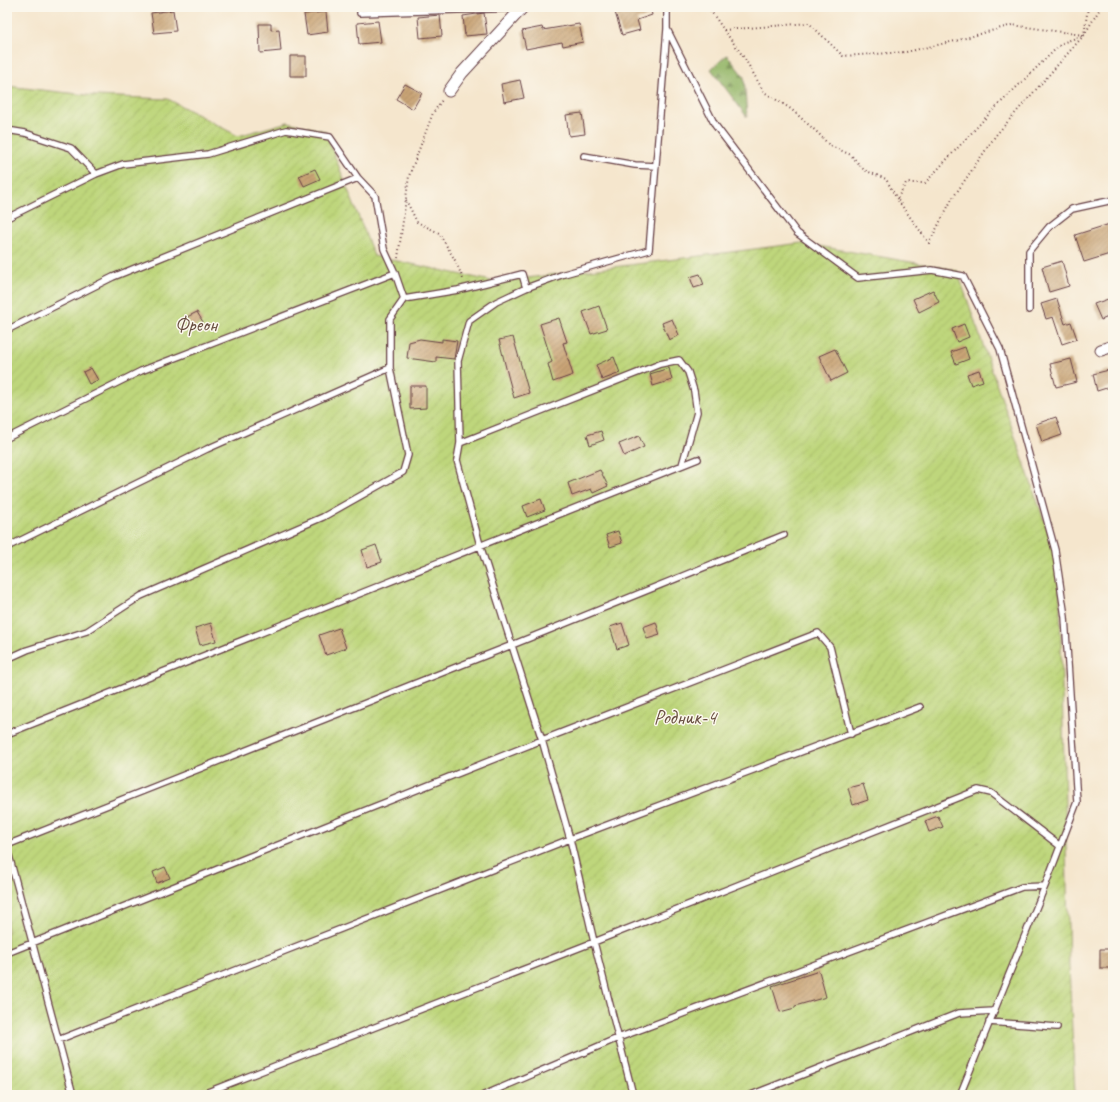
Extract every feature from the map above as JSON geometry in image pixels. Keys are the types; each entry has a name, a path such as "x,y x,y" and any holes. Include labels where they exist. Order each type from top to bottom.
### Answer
{"street":[{"path":"449,91 462,73 522,8"},
{"path":"1101,350 1113,346"}],"lane":[{"path":"633,1095 594,942 570,839 542,740 480,545 457,460 460,443 458,361 469,321 496,302 526,288 564,274 649,250 667,29 667,7"},
{"path":"360,13 522,8"},
{"path":"667,29 715,125 797,233 858,278 932,270 963,276 1000,349 1055,550 1065,617 1076,802 1045,886 960,1095"},
{"path":"7,130 25,133 71,148 96,174"},
{"path":"7,218 96,174 123,164 208,154 286,130 330,137 358,178 375,196 384,249 396,273 404,300"},
{"path":"584,156 635,165 656,166"},
{"path":"7,330 113,277 358,178"},
{"path":"1029,310 1029,251 1049,226 1072,209 1113,200"},
{"path":"7,438 140,371 396,273"},
{"path":"7,659 27,650 87,631 141,596 323,517 403,472 408,455 390,368 390,319 404,300 467,288 522,274 526,288"},
{"path":"460,443 660,364 679,360 688,372 694,391 697,412 682,465"},
{"path":"7,547 207,449 390,368"},
{"path":"7,734 698,459"},
{"path":"74,1095 7,847 512,645 784,534"},
{"path":"7,953 542,740 818,633 830,647 851,734"},
{"path":"58,1040 570,839 920,707"},
{"path":"200,1095 594,942 978,790 990,793 1060,846"},
{"path":"484,1095 618,1038 1022,887 1045,886"},
{"path":"751,1095 959,1013 994,1011"},
{"path":"990,1022 1057,1027"}],"path":[{"path":"708,7 745,60 764,92 791,109 829,145 851,155 864,170 886,179 897,199 929,243 952,199 996,135 1084,35 1101,7"},
{"path":"1084,35 1088,7"},
{"path":"724,30 809,23 843,56 906,52 955,41 1012,25 1084,35"},
{"path":"897,199 906,183 925,183 991,112 1062,43 1084,35"},
{"path":"396,273 409,176 433,113 449,91"},
{"path":"406,199 417,222 439,233 456,262 467,288"}],"green space":[{"path":"727,55 744,77 747,117 711,69"},
{"name":"Родник-4","path":"7,86 95,96 168,99 238,136 288,122 325,131 374,256 496,282 801,243 957,270 1059,563 1069,965 1075,1095 7,1095"}],"building":[{"path":"622,7 650,7 652,15 637,20 640,30 622,35 614,9"},
{"path":"173,10 176,31 154,33 151,13"},
{"path":"326,12 328,32 307,35 304,14"},
{"path":"484,13 487,34 465,36 463,16"},
{"path":"440,15 442,36 420,38 418,17"},
{"path":"378,21 381,42 359,44 357,23"},
{"path":"259,24 271,24 271,30 279,29 281,51 260,53"},
{"path":"579,24 583,42 563,46 562,42 526,49 522,31 542,27 543,30"},
{"path":"290,56 306,56 306,76 290,76"},
{"path":"520,80 524,98 504,102 501,84"},
{"path":"405,84 422,93 413,109 396,99"},
{"path":"582,113 585,134 569,136 566,115"},
{"path":"315,169 320,179 304,186 299,176"},
{"path":"1113,223 1113,253 1084,262 1075,235"},
{"path":"1062,261 1069,286 1049,292 1042,267"},
{"path":"700,274 704,285 694,288 690,277"},
{"path":"933,290 939,302 919,312 913,299"},
{"path":"1111,298 1113,304 1113,315 1101,320 1094,304"},
{"path":"1057,299 1065,324 1071,322 1077,339 1062,344 1053,317 1046,319 1041,304"},
{"path":"599,306 607,329 591,334 583,312"},
{"path":"197,312 203,322 192,328 187,317"},
{"path":"559,318 567,342 563,343 573,375 553,382 548,364 552,362 540,324"},
{"path":"672,319 679,335 669,340 662,323"},
{"path":"964,324 969,337 957,342 952,329"},
{"path":"513,337 529,393 514,398 499,340"},
{"path":"420,339 442,342 442,339 457,341 454,359 436,357 436,362 407,358 409,342"},
{"path":"965,347 969,359 956,364 951,352"},
{"path":"835,349 847,373 831,381 819,356"},
{"path":"614,357 620,373 602,380 596,365"},
{"path":"1071,359 1077,382 1056,387 1050,364"},
{"path":"91,368 98,380 89,384 83,372"},
{"path":"669,368 672,380 653,386 650,374"},
{"path":"979,370 983,381 971,385 967,374"},
{"path":"1109,370 1113,386 1097,391 1093,374"},
{"path":"410,386 426,386 426,408 410,409"},
{"path":"1056,417 1062,435 1042,442 1036,424"},
{"path":"601,431 604,440 590,445 587,435"},
{"path":"639,436 644,447 624,456 619,444"},
{"path":"600,470 608,486 593,493 591,489 572,496 568,483"},
{"path":"541,499 545,510 527,517 523,506"},
{"path":"618,531 622,543 610,547 606,535"},
{"path":"376,545 382,562 367,567 362,550"},
{"path":"656,622 660,635 647,639 643,627"},
{"path":"211,623 216,641 200,645 195,628"},
{"path":"622,623 629,645 617,649 610,627"},
{"path":"339,628 346,648 326,655 319,635"},
{"path":"863,784 868,800 853,805 848,788"},
{"path":"938,816 943,827 929,832 925,821"},
{"path":"165,867 170,878 157,883 153,872"},
{"path":"1100,949 1113,949 1113,968 1100,968"},
{"path":"819,971 826,997 780,1012 772,986"}],"park label":[{"name":"Фреон","path":"196,324"}]}
